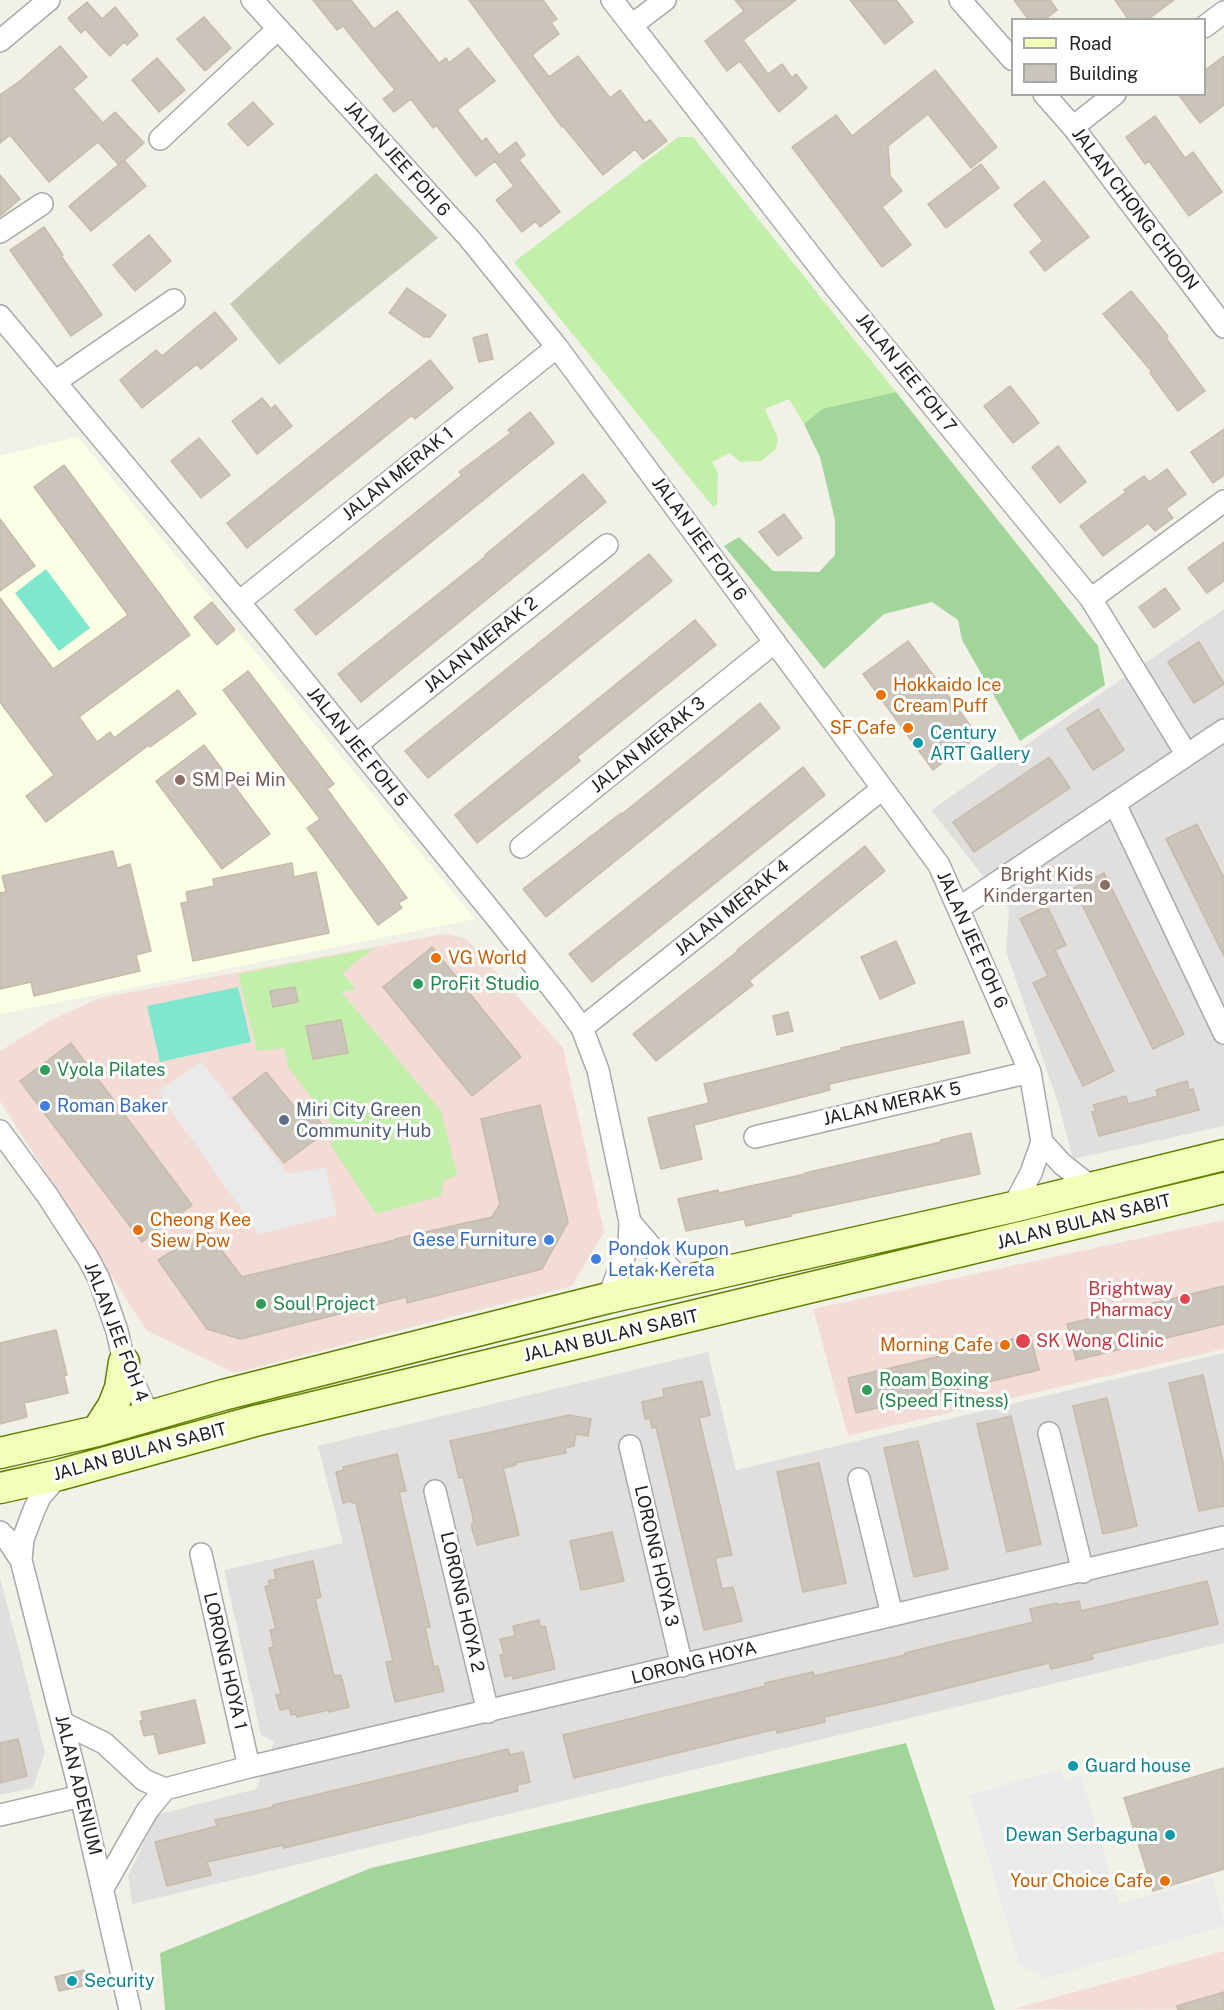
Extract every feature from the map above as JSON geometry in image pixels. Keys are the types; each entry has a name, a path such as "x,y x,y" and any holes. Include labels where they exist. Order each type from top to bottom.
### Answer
{"main road":[{"name":"JALAN BULAN SABIT","path":"0,1453 97,1431 223,1395 608,1298 1012,1207 1224,1155"},
{"name":"JALAN BULAN SABIT","path":"0,1488 59,1475 255,1421 1224,1188"},
{"path":"97,1431 113,1407 120,1388 124,1362"},
{"path":"149,1416 176,1426 225,1420 255,1421"}],"street":[{"path":"0,41 49,0"},
{"name":"JALAN JEE FOH 6","path":"252,0 469,238 557,346 939,865 1030,1072 1042,1142 1031,1173 1012,1207"},
{"name":"JALAN JEE FOH 7","path":"612,0 835,287 1091,599 1187,755"},
{"path":"632,25 665,0"},
{"path":"960,0 1011,58"},
{"path":"1206,26 1224,12"},
{"path":"160,139 278,29"},
{"name":"JALAN CHONG CHOON","path":"1046,96 1173,257 1224,327"},
{"path":"1072,127 1112,96"},
{"path":"0,232 42,204"},
{"path":"55,382 174,300"},
{"name":"JALAN JEE FOH 5","path":"0,316 356,745 582,1028 598,1070 630,1222 629,1244 608,1298"},
{"name":"JALAN MERAK 1","path":"239,602 557,346"},
{"path":"1091,599 1224,501"},
{"name":"JALAN MERAK 2","path":"356,745 607,545"},
{"name":"JALAN MERAK 3","path":"522,847 774,642"},
{"path":"959,908 1224,730"},
{"name":"JALAN MERAK 4","path":"582,1028 882,789"},
{"path":"1114,804 1224,1033"},
{"name":"JALAN MERAK 5","path":"755,1137 1030,1072"},
{"path":"1042,1142 1062,1164 1091,1187"},
{"name":"JALAN JEE FOH 4","path":"3,1143 47,1195 88,1258 99,1279 117,1331 124,1362 149,1416"},
{"name":"JALAN JEE FOH 5","path":"630,1222 681,1281"},
{"path":"1049,1433 1083,1572"},
{"name":"LORONG HOYA 3","path":"630,1446 682,1666"},
{"name":"JALAN ADENIUM","path":"21,1560 23,1539 34,1510 40,1497 59,1475"},
{"path":"859,1479 892,1615"},
{"name":"LORONG HOYA 2","path":"435,1491 488,1712"},
{"name":"JALAN ADENIUM","path":"0,1532 21,1560 104,1888 130,2010"},
{"name":"LORONG HOYA","path":"165,1789 249,1767 1224,1537"},
{"name":"LORONG HOYA 1","path":"201,1554 249,1767"},
{"path":"63,1723 104,1743 144,1780 165,1789 147,1811 104,1888"},
{"path":"0,1815 81,1796"}],"shaded area":[{"path":"376,173 438,238 279,365 230,304"},
{"name":"SM Pei Min","path":"78,437 475,919 0,1014 0,456"},
{"path":"1224,609 1224,1126 1073,1159 1059,1106 1006,951 1009,909 931,810"},
{"path":"444,934 466,938 563,1048 604,1232 572,1286 234,1373 146,1330 0,1101 0,1051 49,1021 99,998"},
{"path":"202,1062 288,1174 325,1167 337,1215 259,1234 158,1092"},
{"path":"1224,1220 1224,1349 848,1436 813,1309"},
{"path":"708,1352 736,1470 1224,1353 1224,1643 132,1904 128,1876 157,1815 256,1789 274,1742 261,1735 224,1570 343,1543 318,1446"},
{"path":"0,1577 45,1752 33,1788 0,1795"},
{"path":"1061,1769 1065,1780 1081,1775 1119,1904 1212,1878 1224,1926 1046,1978 1020,1966 970,1795"},
{"path":"1224,1951 1224,2010 1013,2009"}],"green space":[{"path":"678,137 693,137 896,392 822,409 804,424 789,399 765,409 778,439 776,449 761,461 740,462 730,453 712,462 718,473 717,505 713,507 514,262"},
{"path":"896,392 1098,646 1105,685 1020,741 962,640 958,620 932,602 884,614 824,669 724,546 739,537 773,571 819,572 835,555 835,520 820,457 804,424 822,409"},
{"path":"46,569 90,628 59,651 15,593"},
{"path":"374,948 342,973 356,989 341,992 441,1111 457,1175 443,1181 441,1196 376,1214 330,1144 341,1136 288,1067 284,1048 257,1051 238,974"},
{"path":"238,987 251,1042 160,1062 147,1006"},
{"path":"906,1743 995,2010 165,2010 160,1953 371,1868"}],"building":[{"path":"313,0 351,0 374,29 397,11 439,63 446,58 449,63 468,48 495,81 457,110 482,142 486,138 499,155 516,142 525,155 519,160 560,212 540,227 536,221 522,232 496,200 514,186 495,161 476,176 436,125 433,128 411,99 394,112 383,99 395,90 343,26 337,30"},
{"path":"469,0 543,0 557,19 551,23 559,34 532,55 549,77 578,56 610,98 620,90 645,123 650,120 667,141 643,159 635,149 603,175 562,127"},
{"path":"735,0 796,0 743,40 768,74 782,64 792,78 796,74 807,88 779,112 740,61 727,71 705,41 744,11"},
{"path":"850,0 896,0 913,22 885,44"},
{"path":"1014,0 1050,0 1057,10 1047,18 1028,18"},
{"path":"1115,0 1174,0 1150,18 1128,18"},
{"path":"87,2 102,19 115,7 138,35 127,45 124,42 110,56 85,29 81,33 68,18"},
{"path":"204,17 231,48 205,71 177,39"},
{"path":"60,46 87,77 73,89 103,123 115,112 144,143 119,165 98,142 49,182 10,135 0,143 0,95 20,81"},
{"path":"1224,56 1224,105 1200,123 1180,96 1206,96 1206,70"},
{"path":"157,58 185,90 159,112 132,80"},
{"path":"935,70 997,147 971,168 928,114 888,146 890,176 902,191 882,207 911,245 882,267 792,147 836,115 852,136"},
{"path":"253,102 273,124 248,146 228,124"},
{"path":"1155,116 1185,158 1193,152 1222,192 1189,216 1149,161 1145,164 1126,137"},
{"path":"124,160 146,186 91,231 69,206"},
{"path":"981,164 999,188 946,228 928,204"},
{"path":"0,175 20,199 0,216"},
{"path":"1044,181 1089,237 1045,271 1030,252 1043,241 1014,205"},
{"path":"44,227 102,315 71,336 10,250"},
{"path":"149,235 171,261 135,291 113,265"},
{"path":"407,288 446,315 430,337 424,337 389,313"},
{"path":"1131,291 1168,336 1166,338 1205,391 1178,411 1150,373 1152,372 1103,314"},
{"path":"215,312 237,339 201,369 197,364 142,408 120,380 156,350 162,356"},
{"path":"487,334 493,359 479,362 473,338"},
{"path":"430,360 453,388 415,419 412,415 247,548 227,523"},
{"path":"1010,386 1039,423 1013,443 984,406"},
{"path":"262,398 271,409 275,405 292,426 257,454 232,421"},
{"path":"530,412 554,443 316,635 295,610 462,475 459,472 511,433 508,430"},
{"path":"1224,429 1224,475 1213,483 1191,452"},
{"path":"199,438 230,475 201,498 171,461"},
{"path":"1058,446 1086,482 1060,503 1032,467"},
{"path":"64,465 190,635 79,717 97,742 110,732 114,738 178,690 196,714 150,747 149,745 46,822 26,796 54,775 0,702 0,598 53,669 128,615 34,487"},
{"path":"1167,469 1186,494 1166,509 1173,518 1155,531 1148,523 1103,556 1080,526 1144,476 1149,482"},
{"path":"583,474 606,502 361,702 338,674 486,556"},
{"path":"784,514 802,538 778,556 759,532"},
{"path":"0,519 35,566 0,591"},
{"path":"1224,542 1224,581 1207,593 1188,568"},
{"path":"649,554 672,581 428,778 405,751"},
{"path":"1165,588 1180,609 1154,628 1139,607"},
{"path":"212,602 235,630 217,645 194,617"},
{"path":"695,620 716,645 577,757 580,761 477,843 455,815"},
{"path":"908,641 978,736 933,770 863,674"},
{"path":"1199,642 1224,684 1194,703 1168,662"},
{"path":"248,671 334,784 327,789 407,898 398,903 402,908 378,925 307,828 320,819 223,690"},
{"path":"760,703 780,728 546,917 523,889 622,814"},
{"path":"1098,709 1124,750 1093,770 1067,729"},
{"path":"204,745 270,834 222,869 156,781"},
{"path":"1049,757 1070,788 974,852 953,822"},
{"path":"803,767 825,795 592,982 569,954"},
{"path":"1197,824 1224,878 1224,956 1166,839"},
{"path":"865,846 885,871 749,981 753,985 656,1061 633,1034"},
{"path":"113,851 117,868 130,864 151,951 136,955 140,971 34,996 31,982 0,989 0,893 6,892 2,876"},
{"path":"292,863 294,877 316,872 329,933 193,961 181,903 188,902 186,892 214,886 213,879"},
{"path":"1104,873 1184,1034 1153,1049 1074,888"},
{"path":"1047,906 1066,945 1055,950 1114,1071 1083,1086 1033,983 1048,976 1020,919"},
{"path":"896,941 915,983 880,999 861,957"},
{"path":"432,947 521,1057 472,1096 383,987"},
{"path":"295,987 298,1002 273,1007 270,991"},
{"path":"788,1012 793,1031 777,1035 773,1016"},
{"path":"341,1020 348,1053 313,1059 306,1026"},
{"path":"963,1021 970,1053 829,1084 830,1090 694,1125 702,1159 661,1169 648,1118 709,1103 704,1084 842,1050 841,1048"},
{"path":"71,1043 192,1205 142,1242 20,1081"},
{"name":"Miri City Green Community Hub","path":"266,1072 296,1109 304,1102 327,1131 284,1163 233,1098"},
{"path":"1187,1081 1189,1090 1193,1089 1199,1110 1099,1136 1092,1112 1096,1111 1093,1105 1126,1096 1128,1104 1158,1096 1156,1090"},
{"path":"540,1105 568,1222 542,1269 407,1303 406,1297 240,1339 207,1329 158,1260 206,1230 242,1277 492,1217 500,1204 481,1119"},
{"path":"971,1133 980,1174 791,1214 791,1216 746,1226 744,1219 686,1231 678,1199 718,1190 719,1193 805,1174"},
{"path":"1224,1286 1224,1324 1076,1360 1067,1324"},
{"path":"56,1330 67,1375 64,1376 68,1393 24,1403 27,1417 0,1424 0,1343"},
{"path":"1030,1335 1039,1370 856,1413 848,1378"},
{"path":"1203,1375 1224,1466 1224,1506 1199,1511 1169,1383"},
{"path":"702,1381 710,1415 699,1418 732,1555 715,1558 722,1589 733,1587 742,1621 704,1630 656,1427 652,1428 650,1418 645,1419 642,1402 664,1397 663,1389"},
{"path":"1107,1398 1137,1526 1103,1534 1073,1406"},
{"path":"569,1415 591,1419 588,1436 576,1434 574,1446 565,1448 566,1453 515,1463 516,1465 503,1468 519,1535 477,1545 463,1477 459,1478 450,1441"},
{"path":"1011,1416 1041,1544 1007,1552 977,1424"},
{"path":"918,1441 948,1569 914,1577 884,1448"},
{"path":"397,1454 406,1491 399,1492 430,1627 425,1628 434,1667 438,1666 444,1691 395,1702 386,1662 393,1661 356,1503 352,1501 343,1503 336,1472 344,1470 343,1467"},
{"path":"819,1463 846,1583 803,1592 777,1472"},
{"path":"612,1532 624,1581 581,1590 570,1541"},
{"path":"313,1561 321,1597 315,1599 334,1676 341,1675 349,1707 297,1717 296,1714 291,1715 289,1708 280,1710 276,1695 281,1694 269,1648 274,1647 270,1630 276,1629 265,1587 270,1585 268,1581 276,1579 274,1570"},
{"path":"1207,1581 1218,1624 1091,1654 1093,1659 1051,1669 1049,1663 824,1717 825,1722 777,1733 776,1729 574,1778 563,1735 766,1686 765,1683 813,1672 814,1676 1033,1622 1030,1609 1079,1601 1081,1611"},
{"path":"539,1620 540,1627 545,1626 555,1669 513,1679 513,1675 505,1677 500,1655 504,1654 500,1639 515,1636 513,1626"},
{"path":"195,1700 205,1743 159,1754 154,1734 144,1736 140,1721 143,1721 141,1712"},
{"path":"18,1739 27,1776 0,1783 0,1743"},
{"path":"508,1749 510,1755 523,1752 530,1782 517,1785 518,1791 284,1848 283,1845 207,1862 211,1875 167,1886 155,1842 217,1826 215,1820"},
{"name":"Dewan Serbaguna","path":"1224,1768 1224,1869 1153,1891 1124,1798"},
{"name":"Security","path":"84,1970 88,1985 59,1991 55,1977"},
{"path":"1224,1992 1224,2010 1178,2010 1177,2006"}],"place":[{"name":"Hokkaido Ice Cream Puff","path":"881,695"},
{"name":"SF Cafe","path":"908,728"},
{"name":"Century ART Gallery","path":"918,743"},
{"name":"SM Pei Min","path":"180,780"},
{"name":"Bright Kids Kindergarten","path":"1105,885"},
{"name":"VG World","path":"436,958"},
{"name":"ProFit Studio","path":"418,984"},
{"name":"Vyola Pilates","path":"45,1070"},
{"name":"Roman Baker","path":"45,1106"},
{"name":"Miri City Green Community Hub","path":"284,1120"},
{"name":"Cheong Kee Siew Pow","path":"138,1230"},
{"name":"Gese Furniture","path":"549,1240"},
{"name":"Pondok Kupon Letak Kereta","path":"596,1259"},
{"name":"Brightway Pharmacy","path":"1185,1299"},
{"name":"Soul Project","path":"261,1304"},
{"name":"SK Wong Clinic","path":"1023,1341"},
{"name":"Morning Cafe","path":"1005,1345"},
{"name":"Roam Boxing (Speed Fitness)","path":"867,1390"},
{"name":"Guard house","path":"1073,1766"},
{"name":"Dewan Serbaguna","path":"1170,1835"},
{"name":"Your Choice Cafe","path":"1165,1881"},
{"name":"Security","path":"72,1981"}]}
